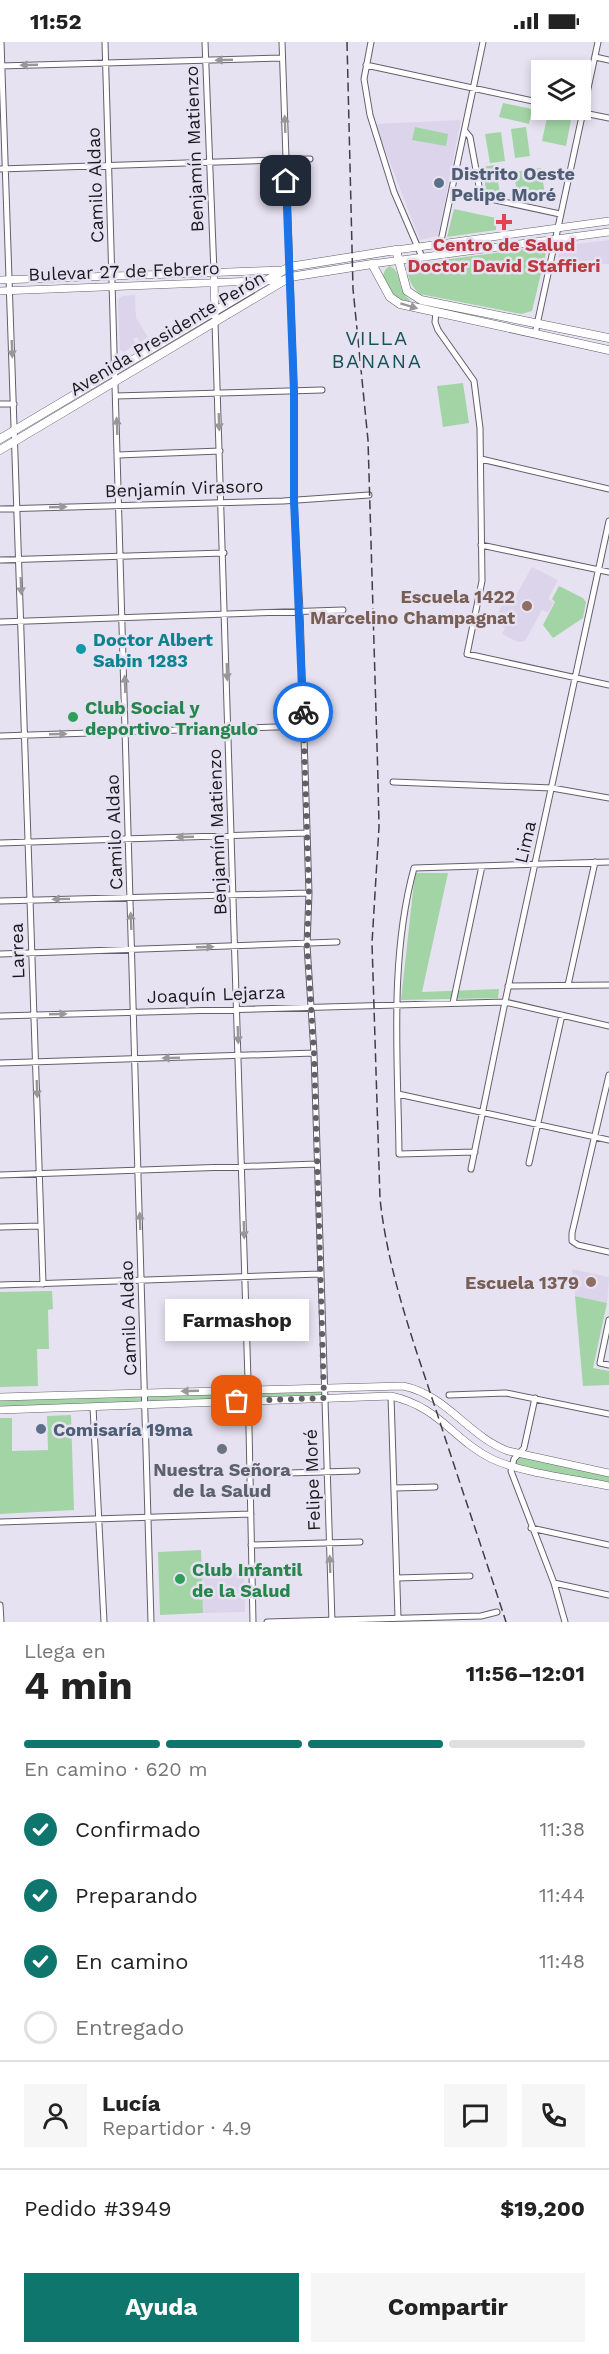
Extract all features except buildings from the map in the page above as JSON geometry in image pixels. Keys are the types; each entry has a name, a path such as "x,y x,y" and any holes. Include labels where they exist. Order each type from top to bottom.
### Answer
{"main road":[{"name":"Avenida Presidente Perón","path":"0,439 287,268 396,250 609,221"},
{"name":"Avenida Presidente Perón","path":"0,450 288,279 372,264 609,232"},
{"path":"396,250 404,282 413,296 609,338"},
{"path":"372,264 390,297 400,304 609,350"},
{"name":"Bulevar 27 de Febrero","path":"0,280 214,273 287,268"},
{"name":"Benjamín Matienzo","path":"214,273 215,322"},
{"name":"Bulevar 27 de Febrero","path":"0,291 288,279"},
{"path":"0,1397 393,1385 423,1391 441,1402 482,1439 497,1447 519,1454 609,1473"},
{"path":"0,1410 391,1396 422,1406 482,1453 511,1465 609,1486"}],"street":[{"name":"Larrea","path":"1,42 3,169 8,224 16,441 43,1284"},
{"name":"Camilo Aldao","path":"105,42 151,1622"},
{"name":"Benjamín Matienzo","path":"205,42 214,273"},
{"name":"Felipe Moré","path":"282,42 287,268 294,391 294,500 309,893 307,945 314,1053 332,1621"},
{"path":"370,42 364,79 370,115 394,192 422,257"},
{"path":"438,255 483,42"},
{"path":"591,71 598,42"},
{"path":"594,57 609,60"},
{"path":"1,66 282,58"},
{"path":"366,65 531,102"},
{"path":"591,114 609,118"},
{"path":"534,334 580,120"},
{"path":"465,131 470,137 481,197 560,214"},
{"path":"3,169 310,159"},
{"path":"0,224 8,224"},
{"path":"436,313 435,322 438,330 474,381 481,459 482,581 467,654 609,686"},
{"name":"Benjamín Matienzo","path":"215,322 249,1389 253,1622"},
{"path":"116,396 322,390"},
{"path":"0,404 14,404"},
{"path":"118,455 220,451"},
{"path":"481,459 609,489"},
{"name":"Benjamín Virasoro","path":"0,509 294,500 369,495"},
{"name":"Lima","path":"471,1169 508,986 609,521"},
{"path":"481,545 609,572"},
{"path":"0,560 224,553"},
{"path":"0,622 343,610"},
{"path":"0,736 304,726"},
{"path":"393,782 552,788 609,798"},
{"path":"0,843 307,833"},
{"path":"568,985 595,862"},
{"path":"475,1152 399,1154 397,1004 400,954 414,868 609,862"},
{"path":"453,1003 482,866"},
{"path":"0,901 309,893"},
{"path":"0,954 307,945 337,942"},
{"path":"508,986 609,985"},
{"name":"Joaquín Lejarza","path":"0,1016 505,1002 609,1026"},
{"path":"529,1162 562,1015"},
{"path":"0,1063 314,1053"},
{"path":"609,1075 572,1233 573,1241 578,1245 609,1252"},
{"path":"398,1094 609,1140"},
{"path":"0,1175 317,1164"},
{"path":"0,1227 41,1226"},
{"path":"0,1285 320,1274"},
{"path":"609,1320 600,1363 609,1365"},
{"path":"449,1395 506,1393 609,1414"},
{"path":"391,1396 398,1618"},
{"path":"535,1398 524,1448 511,1465 531,1528 554,1583 565,1622"},
{"path":"93,1407 104,1622"},
{"path":"250,1474 357,1471"},
{"path":"394,1488 435,1487"},
{"path":"0,1522 251,1514"},
{"path":"531,1528 609,1545"},
{"path":"251,1545 360,1542"},
{"path":"397,1578 470,1576"},
{"path":"554,1583 609,1593"},
{"path":"0,1605 1,1622"},
{"path":"267,1622 398,1618 412,1620 481,1616 497,1612"}],"shaded area":[{"path":"461,120 438,236 420,240 375,124"},
{"path":"609,240 609,264 556,266 561,246"},
{"path":"135,295 136,318 148,337 140,342 137,337 133,339 136,344 124,352 120,350 118,300 122,296"},
{"name":"Escuela 1422 Marcelino Champagnat","path":"532,567 558,580 548,599 554,602 548,613 542,610 525,641 518,642 502,634 505,628 494,620 507,596 514,599"},
{"name":"Escuela 1379","path":"572,1269 609,1277 607,1303 575,1296"},
{"path":"244,1573 245,1612 203,1613 202,1574"}],"green space":[{"path":"503,103 531,109 529,124 499,117"},
{"path":"546,120 571,120 566,146 542,141"},
{"path":"415,127 448,134 446,146 412,140"},
{"path":"526,127 530,156 515,158 511,129"},
{"path":"501,132 505,161 490,163 485,134"},
{"path":"495,165 500,193 487,195 482,167"},
{"path":"541,168 545,195 518,200 514,172"},
{"path":"454,209 496,218 496,230 447,237"},
{"path":"539,247 546,253 532,311 521,314 420,294 410,281 406,265"},
{"path":"389,266 396,272 403,291 410,300 408,304 393,293 385,282 384,271"},
{"path":"463,383 469,423 443,427 437,386"},
{"path":"559,586 583,598 586,602 583,618 553,638 543,625 555,602 552,599"},
{"path":"415,873 448,873 422,992 499,989 498,998 401,1000"},
{"path":"52,1291 53,1309 48,1310 49,1349 37,1349 38,1386 0,1387 0,1292"},
{"path":"575,1296 607,1303 593,1368 609,1371 609,1385 583,1386"},
{"path":"324,1387 324,1398 0,1410 0,1397"},
{"path":"71,1415 74,1510 0,1514 0,1418 12,1418 12,1451 48,1450 47,1416"},
{"path":"519,1454 609,1473 609,1486 511,1465"},
{"name":"Club Infantil de la Salud","path":"201,1550 203,1613 160,1615 158,1552"}],"railway":[{"path":"347,42 353,289 368,440 378,780 379,827 372,943 380,1199 389,1253 402,1306 506,1622"}],"way so far":[{"path":"237,1401 324,1398 314,1053 307,945 309,893 303,712"}],"place":[{"name":"Distrito Oeste Pelipe Moré","path":"439,183"},
{"name":"Centro de Salud Doctor David Staffieri","path":"504,222"},
{"name":"Escuela 1422 Marcelino Champagnat","path":"527,606"},
{"name":"Doctor Albert Sabin 1283","path":"81,649"},
{"name":"Club Social y deportivo Triangulo","path":"73,717"},
{"name":"Escuela 1379","path":"591,1282"},
{"name":"Farmashop","path":"237,1401"},
{"name":"Comisaría 19ma","path":"41,1429"},
{"name":"Nuestra Señora de la Salud","path":"222,1449"},
{"name":"Club Infantil de la Salud","path":"180,1579"}],"district":[{"name":"VILLA BANANA","path":"377,350"}],"route":[{"path":"286,181 294,391 294,500 303,712"}]}
